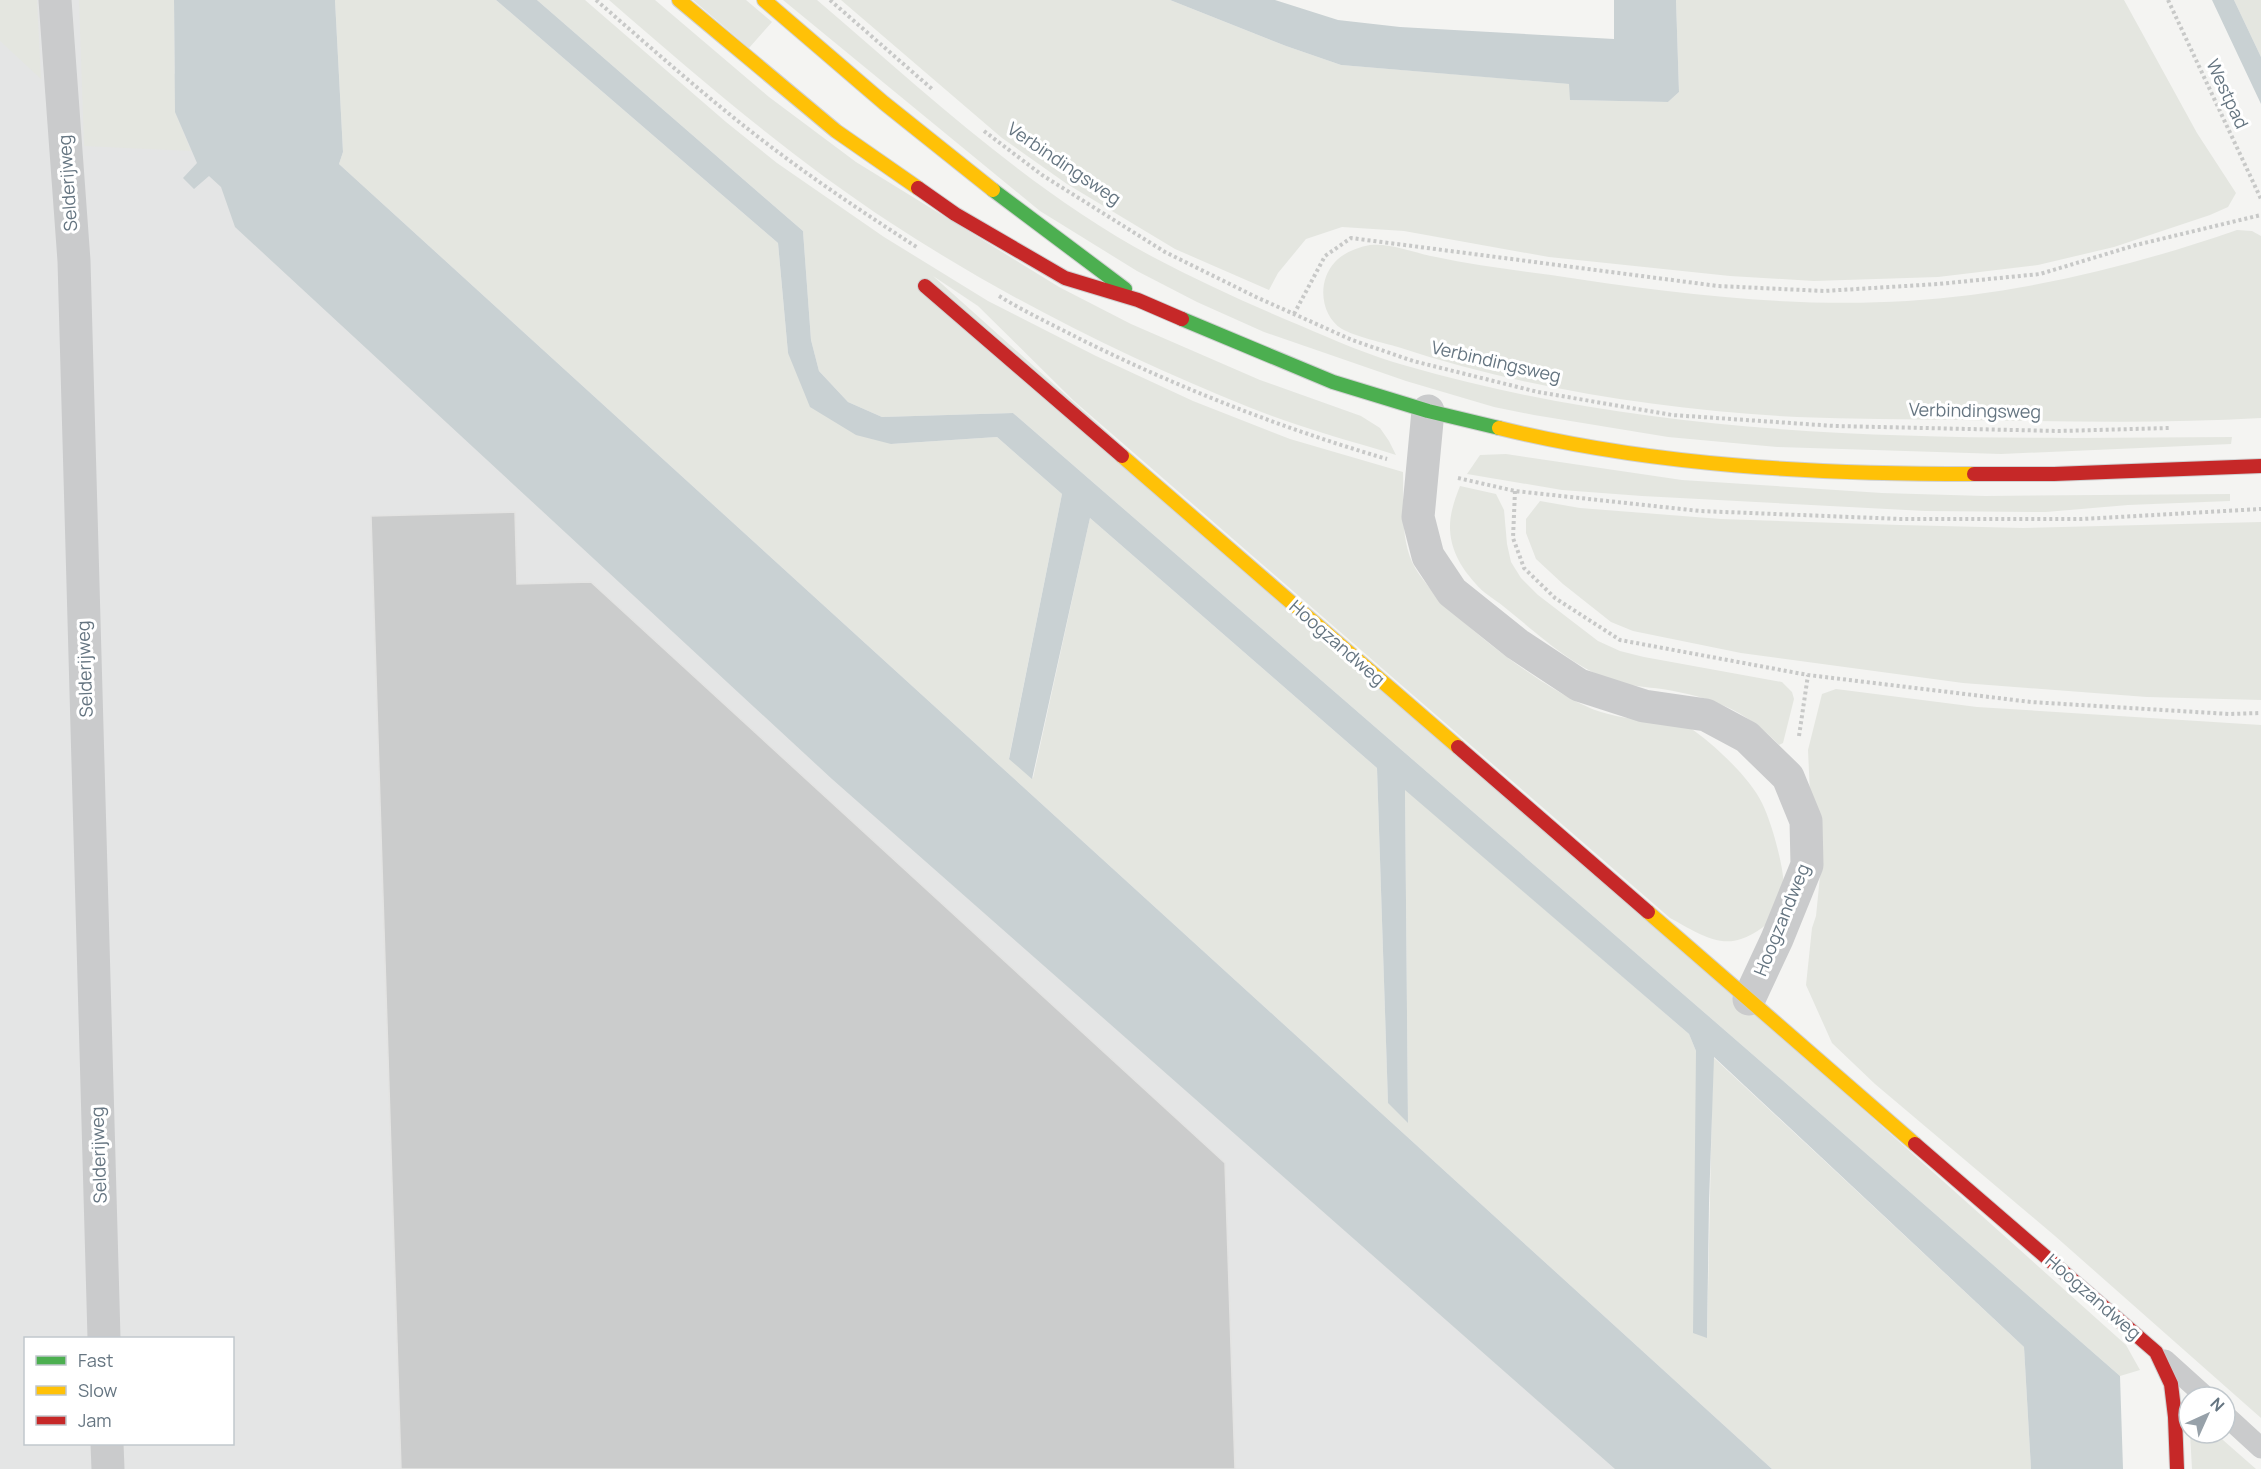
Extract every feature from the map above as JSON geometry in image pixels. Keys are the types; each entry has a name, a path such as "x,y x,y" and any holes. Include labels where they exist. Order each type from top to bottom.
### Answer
{"street":[{"name":"Selderijweg","path":"55,0 74,261 104,1337"},
{"path":"679,0 836,131 955,214 1065,278 1138,300 1333,382 1428,411 1531,436 1622,451 1746,466 1913,474 2054,474 2261,466"},
{"path":"764,0 901,118 1008,202 1098,267 1138,300"},
{"name":"Hoogzandweg","path":"925,286 2156,1352 2171,1384 2175,1417 2176,1469"},
{"name":"Hoogzandweg","path":"1428,411 1418,517 1428,556 1452,592 1517,644 1579,685 1644,706 1706,715 1747,737 1788,777 1806,821 1807,865 1778,939 1749,999"},
{"path":"107,1445 108,1469"}],"lane":[{"path":"2156,1352 2193,1385"},
{"path":"2237,1426 2261,1448"}],"path":[{"path":"830,0 934,91"},
{"name":"Westpad","path":"2168,0 2261,199"},
{"name":"Verbindingsweg","path":"978,127 1042,175 1165,252 1352,340 1413,361 1538,392 1672,415 1835,426 2059,431 2178,428"},
{"path":"1294,314 1325,256 1351,238 1718,286 1824,291 1938,284 2040,274 2136,245 2261,215"},
{"path":"1213,399 1311,436 1421,469 1515,491 1513,538 1524,568 1556,598 1620,640 1808,675 2031,702 2229,714 2261,713"},
{"path":"1788,777 1797,746 1808,675"}],"shaded area":[{"path":"0,0 93,0 1712,1469 0,1469"},
{"path":"0,0 37,0 41,79 0,41"},
{"path":"79,0 174,0 175,112 191,151 84,146"},
{"path":"174,0 335,0 343,152 339,164 1772,1469 1615,1469 832,779 235,227 221,187 209,176 194,189 183,178 197,163 175,112"},
{"path":"335,0 496,0 778,243 788,353 891,444 997,437 1062,494 1009,758 1033,778 1090,518 1377,768 1388,1102 1408,1122 1405,789 1689,1034 1696,1051 1707,1338 1713,1057 2024,1347 2031,1469 1772,1469 339,164 343,152"},
{"path":"496,0 537,0 803,231 811,340 819,371 848,402 882,417 1013,413 2120,1376 2123,1469 2031,1469 2024,1347 1714,1057 1707,1338 1693,1333 1696,1051 1689,1034 1405,790 1408,1123 1388,1103 1377,768 1090,518 1032,779 1009,759 1062,494 997,437 891,444 856,435 810,407 788,353 778,243"},
{"path":"537,0 585,0 777,163 884,237 988,301 1096,356 1193,401 1290,439 1403,472 1404,529 1412,562 1424,581 1468,626 1525,670 1580,703 1617,716 1688,727 1720,752 1757,793 1778,848 1784,886 1784,895 1779,909 1762,928 1741,939 1723,941 1704,936 1670,918 1074,401 978,306 933,276 2126,1345 2140,1370 2120,1376 1013,413 882,417 848,402 819,371 811,340 803,231"},
{"path":"609,0 655,0 769,97 856,162 1059,287 1131,324 1260,380 1361,416 1380,428 1396,455 1287,421 1204,389 1112,347 977,276 891,223 781,144"},
{"path":"693,0 746,0 772,22 749,48"},
{"path":"783,0 817,0 978,138 1063,201 1107,230 1153,257 1225,293 1339,342 1393,362 1509,392 1611,410 1713,423 1816,432 1920,436 2232,437 2231,444 2001,454 1777,447 1668,437 1534,415 1494,407 1406,381 1264,332 1197,302 1137,271 1040,211"},
{"path":"841,0 1170,0 1341,65 1570,84 1570,100 1668,102 1679,92 1676,0 2124,0 2197,133 2236,193 2228,207 2210,215 2114,247 2038,265 1938,277 1814,281 1730,276 1549,257 1404,231 1342,227 1306,239 1278,273 1269,290 1175,249 1067,184 1002,138"},
{"path":"1170,0 1275,0 1338,20 1400,27 1614,39 1614,0 1676,0 1679,92 1668,102 1570,100 1569,84 1341,65"},
{"path":"2212,0 2234,0 2261,57 2261,104"},
{"path":"2234,0 2261,0 2261,57"},
{"path":"2237,230 2252,231 2261,236 2261,418 2111,422 1838,418 1747,414 1645,403 1495,375 1361,337 1347,332 1335,323 1325,307 1324,297 1325,279 1335,262 1351,251 1370,245 1395,247 1493,267 1639,288 1773,301 1862,303 1949,297 2033,285 2156,256"},
{"path":"1506,454 1682,480 1882,493 1985,496 2230,494 2230,501 2128,505 2046,512 1925,511 1562,490 1467,474 1480,455"},
{"path":"1460,486 1496,494 1504,510 1511,562 1521,578 1538,595 1598,641 1620,651 1644,657 1782,682 1792,692 1794,699 1783,743 1779,745 1753,722 1711,701 1679,692 1617,682 1601,676 1557,649 1485,592 1472,580 1453,548 1450,521"},
{"path":"1540,501 1580,508 1721,519 1900,525 2023,528 2261,522 2261,700 2147,697 1963,683 1741,653 1633,631 1611,622 1536,559 1526,533 1526,519"},
{"path":"1836,689 1977,707 2261,725 2261,1418 2237,1397 2237,1385 2224,1385 2055,1236 1875,1084 1832,1043 1806,985 1822,856 1810,794 1808,750 1822,694"},
{"path":"2191,1445 2229,1445 2256,1469 2192,1469"}],"building":[{"path":"515,512 517,584 591,582 1225,1163 1235,1469 401,1469 371,516"}],"traffic: fast":[{"path":"993,190 1125,289"},
{"path":"1182,319 1333,382 1428,411 1499,428"}],"traffic: slow":[{"path":"679,0 836,131 918,188"},
{"path":"764,0 884,103 993,190"},
{"path":"1499,428 1616,451 1735,465 1854,472 1974,474"},
{"path":"1122,456 1458,747"},
{"path":"1648,912 1915,1144"}],"traffic: jam":[{"path":"918,188 955,214 1065,278 1138,300 1182,319"},
{"path":"925,286 1122,456"},
{"path":"1974,474 2054,474 2261,466"},
{"path":"1458,747 1648,912"},
{"path":"1915,1144 2156,1352 2171,1384 2177,1469"}]}
